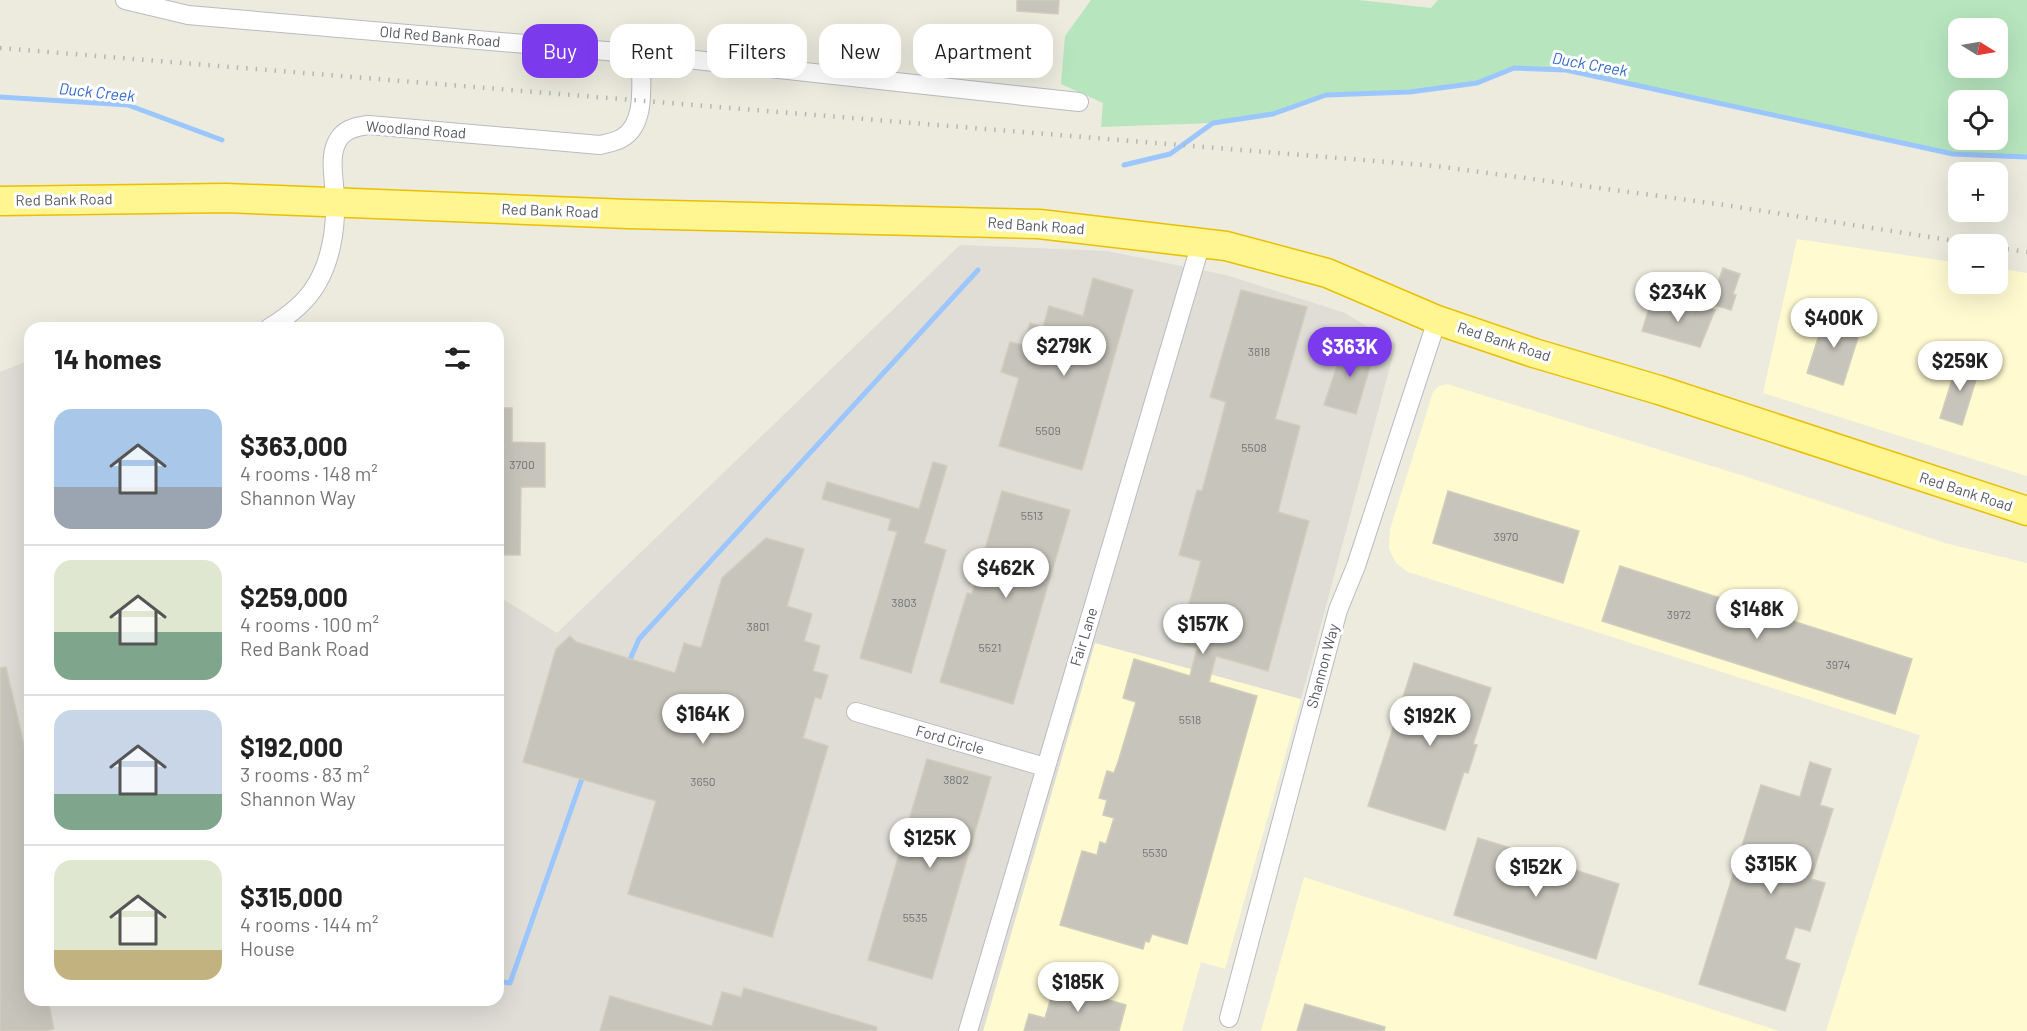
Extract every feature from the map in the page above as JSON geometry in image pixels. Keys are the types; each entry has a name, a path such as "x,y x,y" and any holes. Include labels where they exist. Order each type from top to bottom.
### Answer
{"highway":[{"name":"Red Bank Road","path":"0,201 226,198 628,214 1039,224 1228,247 1327,273 1437,320 1534,353 1659,390 2027,511"}],"street":[{"name":"Old Red Bank Road","path":"125,0 188,15 610,51"},
{"name":"Old Red Bank Road","path":"695,60 1079,102"},
{"name":"Woodland Road","path":"277,322 305,301 317,285 333,235 336,202 333,168 335,147 340,136 358,126 600,145 621,139 635,125 639,112 640,78"},
{"name":"Fair Lane","path":"968,1031 1201,243"},
{"name":"Shannon Way","path":"1229,1018 1338,610 1356,566 1437,320"},
{"name":"Ford Circle","path":"856,712 1045,767"}],"shaded area":[{"path":"1797,239 1948,261 1948,294 2008,294 2008,270 2027,273 2027,476 1763,393"},
{"path":"960,245 1107,251 1226,275 1345,313 1396,344 1301,699 1095,643 983,1031 0,1031 0,372 24,362 24,1006 504,1006 504,600 557,633"},
{"path":"1447,384 1744,476 1945,543 2027,563 2027,1031 1826,1031 1920,735 1408,572 1396,563 1389,549 1390,529 1433,392 1439,386"},
{"path":"1095,642 1301,699 1225,969 1201,962 1182,1031 983,1031"},
{"path":"1304,877 1779,1031 1261,1031"}],"green space":[{"path":"1091,0 1359,0 1431,8 1438,0 2027,0 2027,157 1953,154 1566,70 1514,68 1477,83 1410,92 1326,95 1273,114 1213,123 1101,127 1103,103 1061,84 1065,36"}],"building":[{"path":"1017,0 1059,0 1058,14 1017,11"},
{"path":"1723,268 1740,274 1733,294 1736,295 1731,310 1711,304"},
{"path":"1093,278 1133,290 1082,470 999,446 1019,378 1001,372 1010,342 1024,345 1030,323 1043,327 1049,306 1083,316"},
{"path":"1241,290 1307,307 1275,419 1300,426 1278,512 1309,521 1268,671 1216,656 1209,682 1257,696 1187,944 1152,934 1149,942 1145,941 1143,949 1060,925 1082,851 1097,855 1100,842 1106,844 1114,818 1103,815 1107,800 1099,798 1107,771 1114,773 1136,702 1123,698 1134,659 1190,676 1197,648 1178,643 1201,561 1179,555 1197,490 1202,491 1226,402 1210,397"},
{"path":"1652,299 1692,312 1693,309 1700,311 1702,305 1715,310 1700,347 1642,331"},
{"path":"1826,313 1862,325 1843,385 1807,373"},
{"path":"1345,342 1375,350 1356,414 1324,405"},
{"path":"1963,359 1979,363 1979,370 1962,425 1940,418 1957,364 1961,366"},
{"path":"504,408 512,408 512,442 545,443 545,487 521,487 520,555 504,555"},
{"path":"933,462 947,466 924,543 946,550 911,673 860,658 897,532 888,530 891,519 822,499 827,482 919,509"},
{"path":"1002,491 1070,510 1013,704 940,682 967,593 972,594"},
{"path":"1448,491 1579,531 1563,583 1433,543"},
{"path":"766,538 804,549 787,606 812,614 804,641 820,646 813,671 828,675 821,699 815,697 803,738 828,746 772,937 628,894 656,801 523,762 556,649 570,636 576,642 675,673 684,643 701,648 722,578"},
{"path":"1620,566 1912,659 1895,714 1602,621"},
{"path":"1414,663 1491,688 1473,744 1477,745 1468,773 1464,772 1445,830 1368,806"},
{"path":"6,667 24,745 24,1006 49,1006 54,1029 46,1031 0,1031 0,668"},
{"path":"927,759 991,777 932,979 868,960"},
{"path":"1810,762 1831,769 1820,805 1833,809 1811,879 1825,883 1810,931 1795,927 1785,959 1800,964 1785,1011 1699,984 1761,785 1800,797"},
{"path":"1478,838 1536,856 1537,853 1564,861 1562,866 1619,884 1596,959 1454,915"},
{"path":"1055,984 1126,1005 1119,1031 1024,1031 1029,1014 1045,1018"},
{"path":"744,988 877,1027 876,1031 600,1031 610,996 712,1026 722,992 741,997"},
{"path":"1305,1004 1385,1027 1384,1031 1297,1031"}],"waterway":[{"name":"Duck Creek","path":"1124,165 1170,154 1213,123 1273,114 1326,95 1410,92 1477,83 1514,68 1566,70 1953,154 2027,157"},
{"name":"Duck Creek","path":"0,97 128,105 222,140"},
{"path":"628,664 639,639 978,270"},
{"path":"504,982 510,983 584,773"}],"railway":[{"path":"0,48 1436,166 1718,204 1948,240"},
{"path":"2008,249 2027,252"}]}
